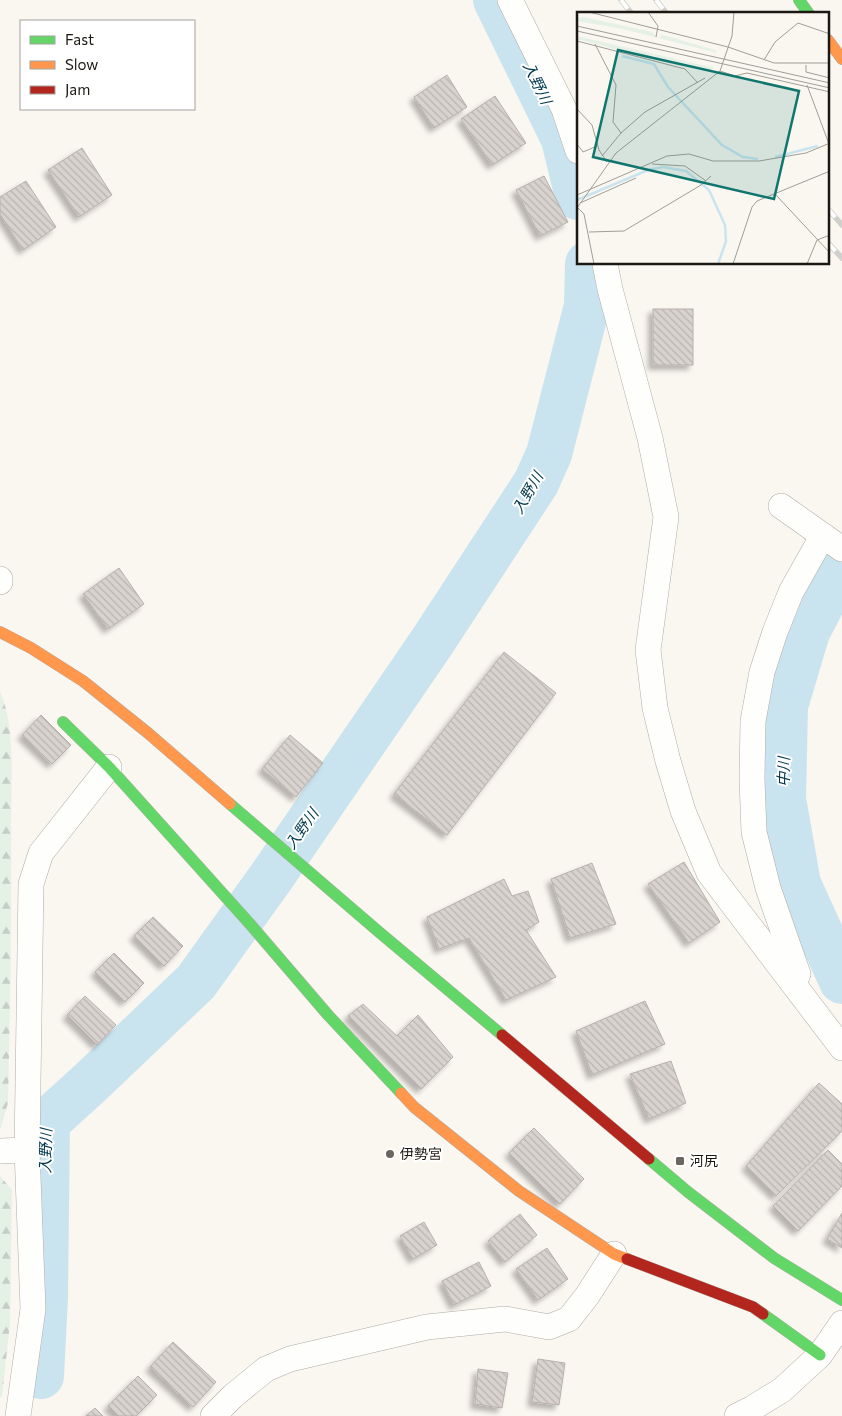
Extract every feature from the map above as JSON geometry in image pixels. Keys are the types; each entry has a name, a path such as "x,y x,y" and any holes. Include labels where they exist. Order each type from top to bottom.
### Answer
{"street":[{"path":"510,0 564,109 577,148"},
{"path":"830,43 842,59"},
{"path":"604,265 650,438 666,517 648,650 655,708 683,811 709,872 842,1048"},
{"path":"781,506 831,543 790,592 762,672 753,721 752,779 754,832 768,888 798,974 794,983"},
{"path":"0,632 31,648 83,680 688,1192 774,1258 842,1300"},
{"path":"64,722 109,767 250,924 328,1015 414,1107 519,1191 614,1254 753,1307 820,1355"},
{"path":"18,1416 33,1309 27,1150 31,884 41,853 109,767"},
{"path":"0,1151 27,1150"},
{"path":"213,1416 233,1396 266,1369 290,1359 427,1327 505,1319 549,1327 569,1320 614,1254"},
{"path":"748,1414 782,1390 820,1355 842,1323"}],"green space":[{"path":"0,691 11,738 12,773 8,1103 0,1130"},
{"path":"0,1176 12,1190 10,1323 2,1396 0,1398"}],"building":[{"path":"447,75 467,107 434,128 414,97"},
{"path":"495,96 526,143 492,165 461,119"},
{"path":"82,148 112,195 79,217 48,170"},
{"path":"544,176 568,222 540,236 516,190"},
{"path":"26,181 56,227 23,250 0,214 0,197"},
{"path":"653,309 693,309 693,365 653,365"},
{"path":"119,568 144,604 108,629 83,594"},
{"path":"504,652 556,693 447,835 394,794"},
{"path":"41,715 71,745 52,764 22,735"},
{"path":"290,735 323,763 296,797 262,769"},
{"path":"684,862 720,922 689,943 648,884"},
{"path":"592,863 616,924 570,938 551,879"},
{"path":"504,879 512,896 528,891 539,922 526,930 556,977 506,1000 469,938 439,949 427,917"},
{"path":"153,917 183,946 164,966 134,936"},
{"path":"114,953 144,983 125,1002 95,972"},
{"path":"85,996 116,1025 97,1045 67,1015"},
{"path":"645,1001 665,1044 592,1075 576,1031"},
{"path":"363,1004 397,1036 418,1015 453,1057 421,1089 348,1016"},
{"path":"671,1061 686,1103 649,1119 630,1074"},
{"path":"819,1083 842,1104 842,1131 776,1196 746,1166"},
{"path":"534,1128 584,1179 560,1204 509,1153"},
{"path":"828,1150 842,1164 842,1186 798,1231 773,1206"},
{"path":"842,1213 842,1248 827,1239"},
{"path":"520,1214 537,1235 505,1262 488,1241"},
{"path":"424,1222 437,1245 413,1259 400,1236"},
{"path":"547,1248 568,1279 538,1300 516,1269"},
{"path":"479,1262 491,1286 454,1305 442,1281"},
{"path":"173,1342 216,1382 193,1407 150,1367"},
{"path":"538,1359 565,1363 559,1405 532,1402"},
{"path":"478,1369 508,1373 502,1408 475,1404"},
{"path":"138,1376 157,1395 136,1416 118,1416 108,1406"},
{"path":"95,1408 103,1416 86,1416"}],"waterway":[{"name":"入野川","path":"496,0 564,139 577,193"},
{"name":"入野川","path":"41,1376 45,1297 47,1122 196,982 272,876 432,642 536,483 549,454 587,306 588,265"},
{"name":"中川","path":"842,564 807,632 785,706 783,799 798,884 842,981"}],"railway":[{"path":"621,0 630,12"},
{"path":"656,0 665,12"},
{"path":"830,211 842,225"},
{"path":"830,245 842,258"}],"traffic: fast":[{"path":"799,0 808,12"},
{"path":"63,722 109,767 250,924 328,1015 401,1093"},
{"path":"230,804 502,1035"},
{"path":"649,1159 688,1192 774,1258 842,1300"},
{"path":"763,1314 820,1355"}],"traffic: slow":[{"path":"830,43 842,59"},
{"path":"0,632 31,648 83,681 148,733 230,804"},
{"path":"401,1093 414,1107 519,1191 614,1254 627,1259"}],"traffic: jam":[{"path":"502,1035 649,1159"},
{"path":"627,1259 753,1307 763,1314"}],"place":[{"name":"伊勢宮","path":"390,1154"},
{"name":"河尻","path":"680,1161"}]}
